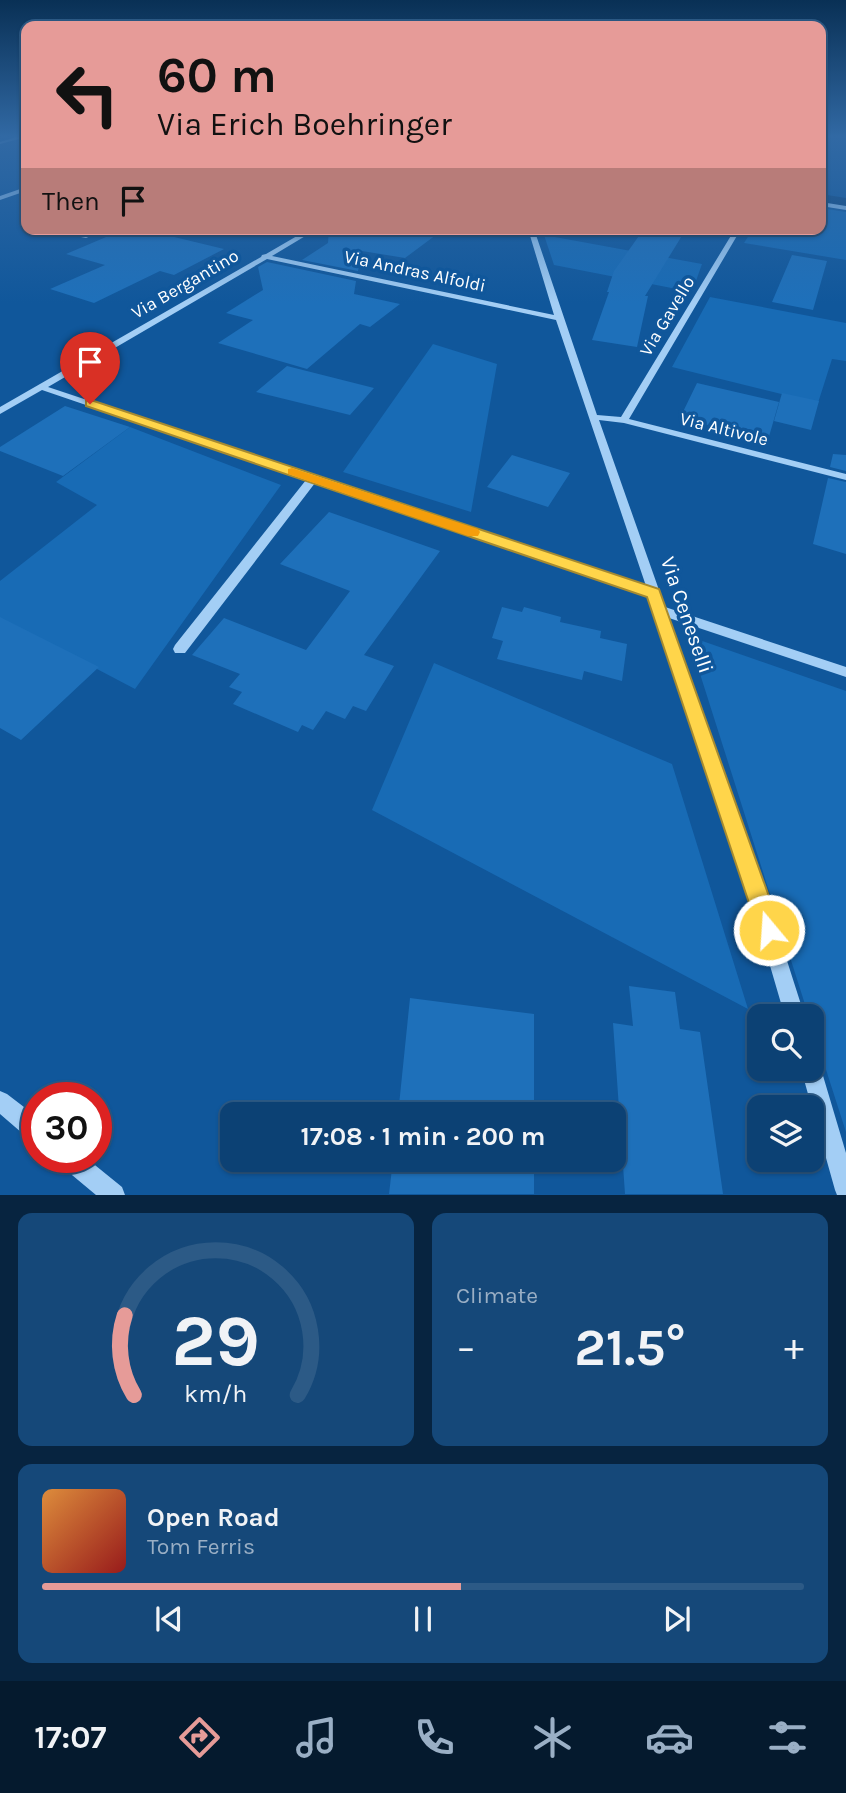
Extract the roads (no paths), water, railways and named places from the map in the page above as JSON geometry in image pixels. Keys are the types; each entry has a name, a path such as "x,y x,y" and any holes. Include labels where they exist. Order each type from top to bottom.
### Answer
{"street":[{"path":"0,198 18,192"},
{"path":"826,205 846,208"},
{"path":"84,237 89,235"},
{"name":"Via Bergantino","path":"0,411 303,235"},
{"name":"Via Ceneselli","path":"533,235 653,593 750,870 791,1004"},
{"name":"Via Gavello","path":"624,419 734,235"},
{"name":"Via Andras Alfoldi","path":"264,256 559,318"},
{"path":"41,387 653,593"},
{"name":"Via Altivole","path":"594,417 624,419 846,477"},
{"path":"180,649 313,478"},
{"path":"659,610 846,672"},
{"path":"814,1081 846,1190"},
{"path":"0,1101 21,1118"},
{"path":"87,1173 114,1195"}],"waterway":[{"path":"826,200 846,203"}]}
